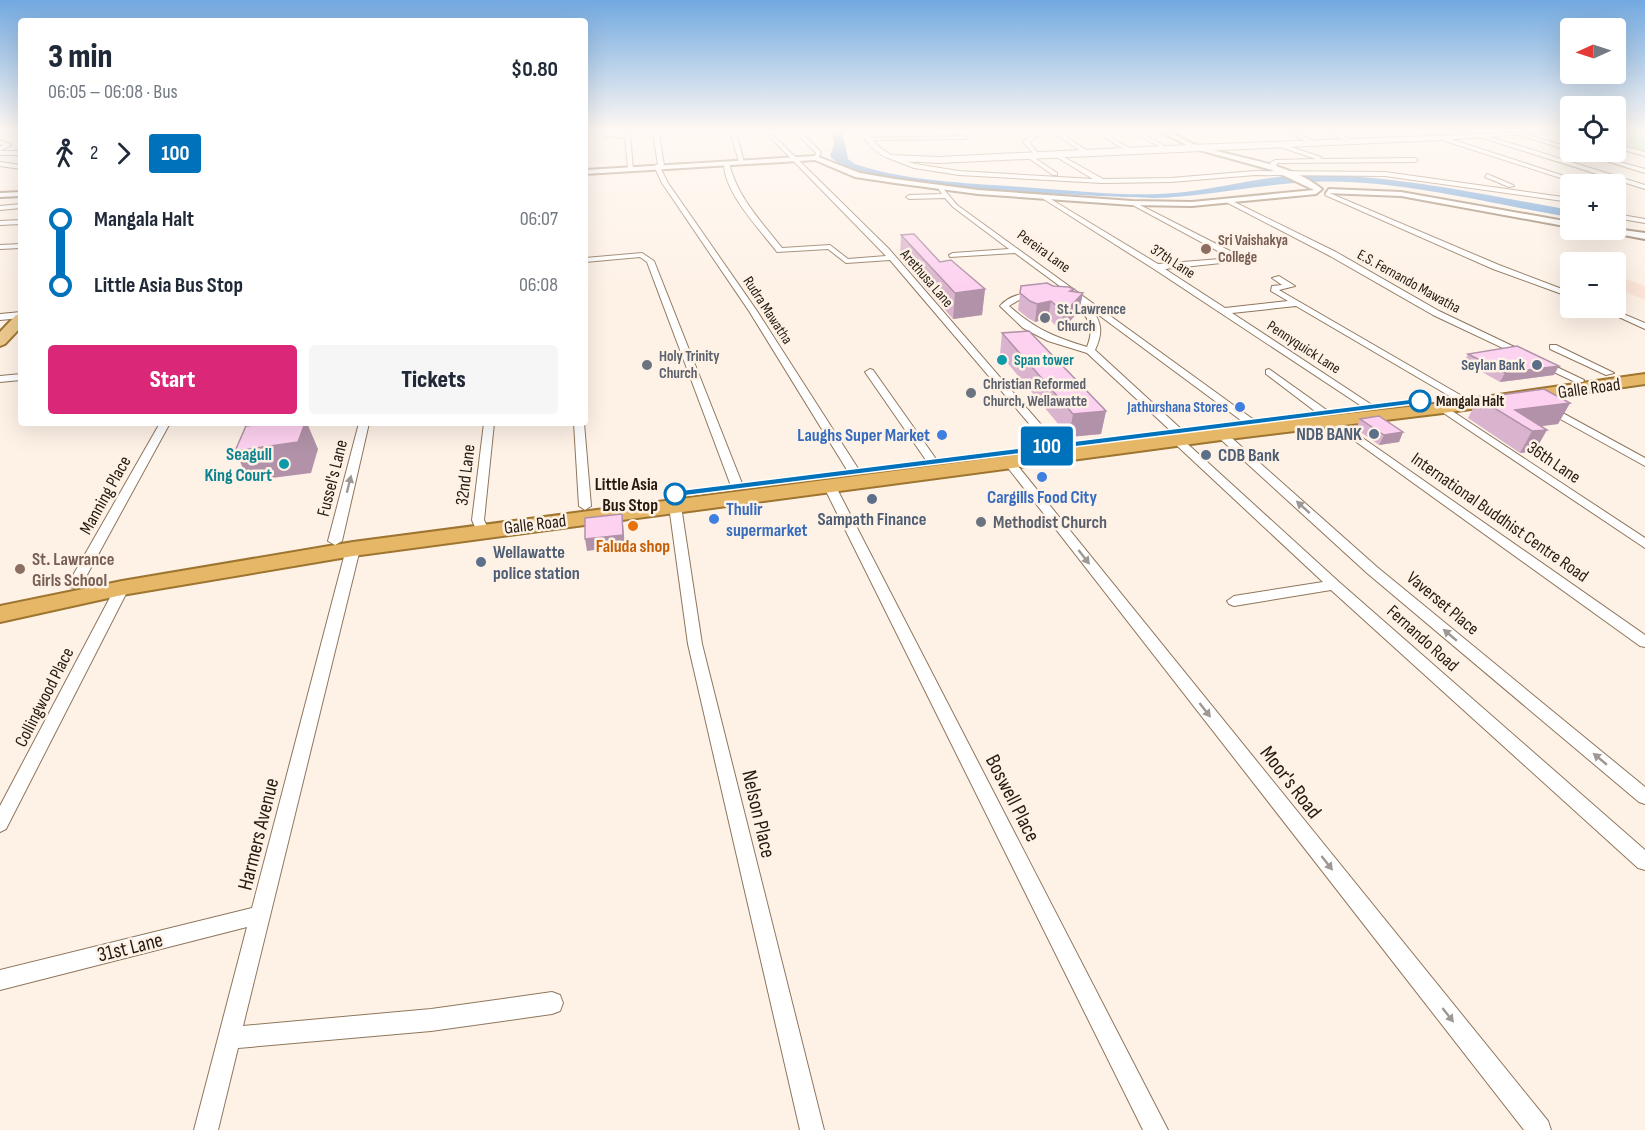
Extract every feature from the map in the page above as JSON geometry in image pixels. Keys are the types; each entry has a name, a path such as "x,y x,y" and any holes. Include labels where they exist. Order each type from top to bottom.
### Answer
{"highway":[{"name":"Galle Road","path":"1177,435 1221,434 1329,417 1450,402 1609,373 1645,369"},
{"name":"Galle Road","path":"481,525 675,506 1009,462 1250,422 1329,417 1370,407 1528,396 1645,379"},
{"name":"Galle Road","path":"0,600 75,584 481,525 585,506 1053,445 1128,441"},
{"name":"Galle Road","path":"0,614 344,545"}],"main road":[{"path":"0,327 16,317"},
{"path":"0,340 16,317"}],"street":[{"name":"Rudra Mawatha","path":"666,184 753,310 854,470"},
{"path":"732,184 780,250 830,247 843,261 890,258"},
{"name":"Arethusa Lane","path":"819,184 886,251 1053,445"},
{"path":"916,184 1044,197 1179,204 1316,191 1401,194 1560,223"},
{"path":"1308,184 1316,191"},
{"path":"1458,184 1512,191 1560,201"},
{"path":"1506,184 1514,187 1512,191"},
{"name":"Pereira Lane","path":"939,187 945,196 1250,422"},
{"path":"1328,193 1496,267 1560,291"},
{"path":"0,195 18,194"},
{"path":"909,197 945,196"},
{"name":"37th Lane","path":"1044,197 1223,311"},
{"name":"E.S. Fernando Mawatha","path":"1228,201 1333,254 1436,313 1579,380"},
{"path":"1132,203 1233,256 1221,261 1157,267"},
{"path":"0,208 18,207"},
{"path":"1626,218 1645,221"},
{"path":"0,223 18,222"},
{"path":"1626,233 1645,236"},
{"path":"0,247 18,246"},
{"path":"953,255 1018,251"},
{"path":"588,260 642,255 650,261 736,486"},
{"path":"1276,278 1291,286 1275,288 1275,291 1450,402"},
{"path":"1044,295 1022,297 1007,302 1004,306 1026,326 1052,339 1090,351 1098,334 1095,320 1075,300 1066,297"},
{"path":"1223,311 1297,303"},
{"name":"Pennyquick Lane","path":"1223,311 1370,407"},
{"path":"1626,318 1645,326"},
{"path":"1553,347 1609,373"},
{"name":"Fernando Road","path":"1090,351 1334,585 1645,862"},
{"path":"870,372 933,461"},
{"name":"International Buddhist Centre Road","path":"1269,372 1645,642"},
{"path":"0,379 18,377"},
{"path":"1528,396 1645,463"},
{"name":"36th Lane","path":"1450,402 1645,544"},
{"name":"Manning Place","path":"75,584 163,426"},
{"name":"Fussel's Lane","path":"344,545 364,426"},
{"name":"32nd Lane","path":"481,525 489,426"},
{"path":"579,426 585,506"},
{"name":"Vaverset Place","path":"1221,434 1372,570 1645,797"},
{"name":"Moor's Road","path":"1009,462 1539,1130"},
{"name":"Boswell Place","path":"829,486 1156,1130"},
{"name":"Nelson Place","path":"675,506 695,644 812,1130"},
{"name":"Harmers Avenue","path":"206,1130 260,915 344,545"},
{"path":"1234,601 1334,585"},
{"name":"Collingwood Place","path":"0,824 122,588"},
{"name":"31st Lane","path":"0,980 260,915"},
{"path":"228,1038 371,1028 552,1003"}],"shaded area":[{"path":"1626,279 1645,286 1645,300 1626,292"}],"water":[{"path":"927,184 977,184 1140,194 1175,193 1236,184 1286,184 1153,198 982,189"},
{"path":"1372,184 1419,184 1473,192 1560,208 1560,215 1442,193"}],"building":[{"path":"914,234 940,262 951,260 985,289 955,293 901,235"},
{"path":"1047,283 1053,286 1069,287 1074,289 1070,291 1083,293 1064,313 1051,301 1037,304 1020,293 1021,286"},
{"path":"1029,331 1106,411 1073,414 1002,333"},
{"path":"1517,346 1559,366 1505,373 1468,354"},
{"path":"1544,389 1570,403 1515,410 1547,430 1532,431 1478,398"},
{"path":"1379,416 1403,432 1384,435 1360,419"},
{"path":"246,426 304,426 298,442 235,451"},
{"path":"622,514 623,535 585,539 585,518"}],"bus line":[{"name":"100","path":"675,494 1420,401"}],"place":[{"name":"Sri Vaishakya College","path":"1206,249"},
{"name":"St. Lawrence Church","path":"1045,318"},
{"name":"Span tower","path":"1002,360"},
{"name":"Holy Trinity Church","path":"647,365"},
{"name":"Seylan Bank","path":"1537,365"},
{"name":"Christian Reformed Church, Wellawatte","path":"971,393"},
{"name":"Mangala Halt","path":"1420,401"},
{"name":"Jathurshana Stores","path":"1240,407"},
{"name":"NDB BANK","path":"1374,434"},
{"name":"Laughs Super Market","path":"942,435"},
{"name":"CDB Bank","path":"1206,455"},
{"name":"Seagull King Court","path":"284,464"},
{"name":"Cargills Food City","path":"1042,477"},
{"name":"Little Asia Bus Stop","path":"675,494"},
{"name":"Sampath Finance","path":"872,499"},
{"name":"Thulir supermarket","path":"714,519"},
{"name":"Methodist Church","path":"981,522"},
{"name":"Faluda shop","path":"633,526"},
{"name":"Wellawatte police station","path":"481,562"},
{"name":"St. Lawrance Girls School","path":"20,569"}]}
